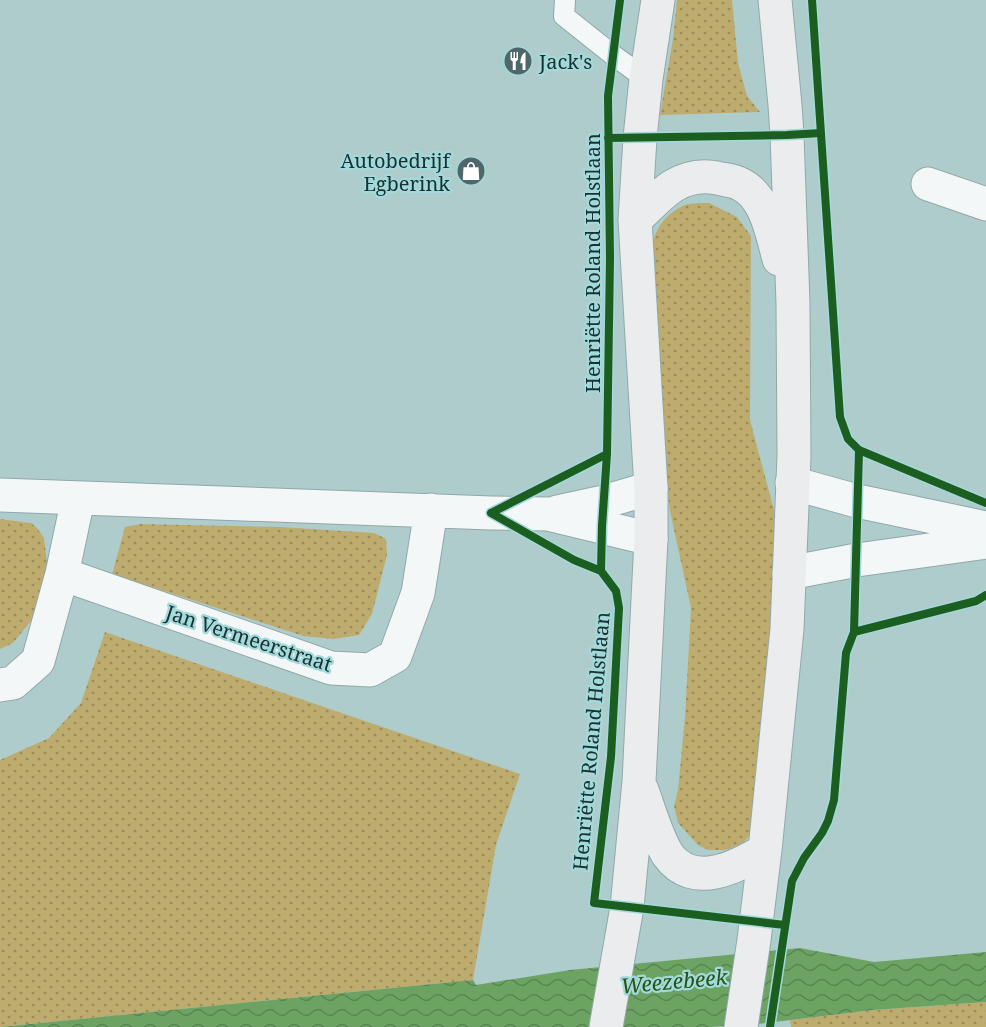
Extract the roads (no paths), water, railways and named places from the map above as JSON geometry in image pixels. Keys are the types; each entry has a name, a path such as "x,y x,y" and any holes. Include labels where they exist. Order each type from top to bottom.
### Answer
{"main road":[{"path":"606,1027 627,907 639,782 651,539 651,488 635,220 646,79 658,0"},
{"path":"741,1027 765,850 787,629 794,456 793,303 785,105 775,0"},
{"path":"635,220 670,188 686,180 709,176 740,184 759,201 766,215 793,303"},
{"path":"639,782 660,839 668,855 680,867 707,873 720,872 744,863 765,850"}],"street":[{"path":"928,184 986,204"},
{"path":"792,483 857,501 986,528"},
{"path":"548,514 603,502 651,488"},
{"path":"0,495 548,514 651,539"},
{"path":"0,685 13,683 38,661 62,574 78,499"},
{"name":"Jan Vermeerstraat","path":"62,574 331,668 370,670 395,656 418,593 431,510"},
{"path":"789,573 857,560 986,542"}],"lane":[{"path":"565,0 564,16 646,79"}],"water":[{"name":"Weezebeek","path":"800,948 874,962 986,952 986,1002 873,1010 757,1024 710,1027 0,1027 473,980 476,985 570,970"}],"place":[{"name":"Jack's","path":"518,61"},
{"name":"Autobedrijf Egberink","path":"471,171"}]}
